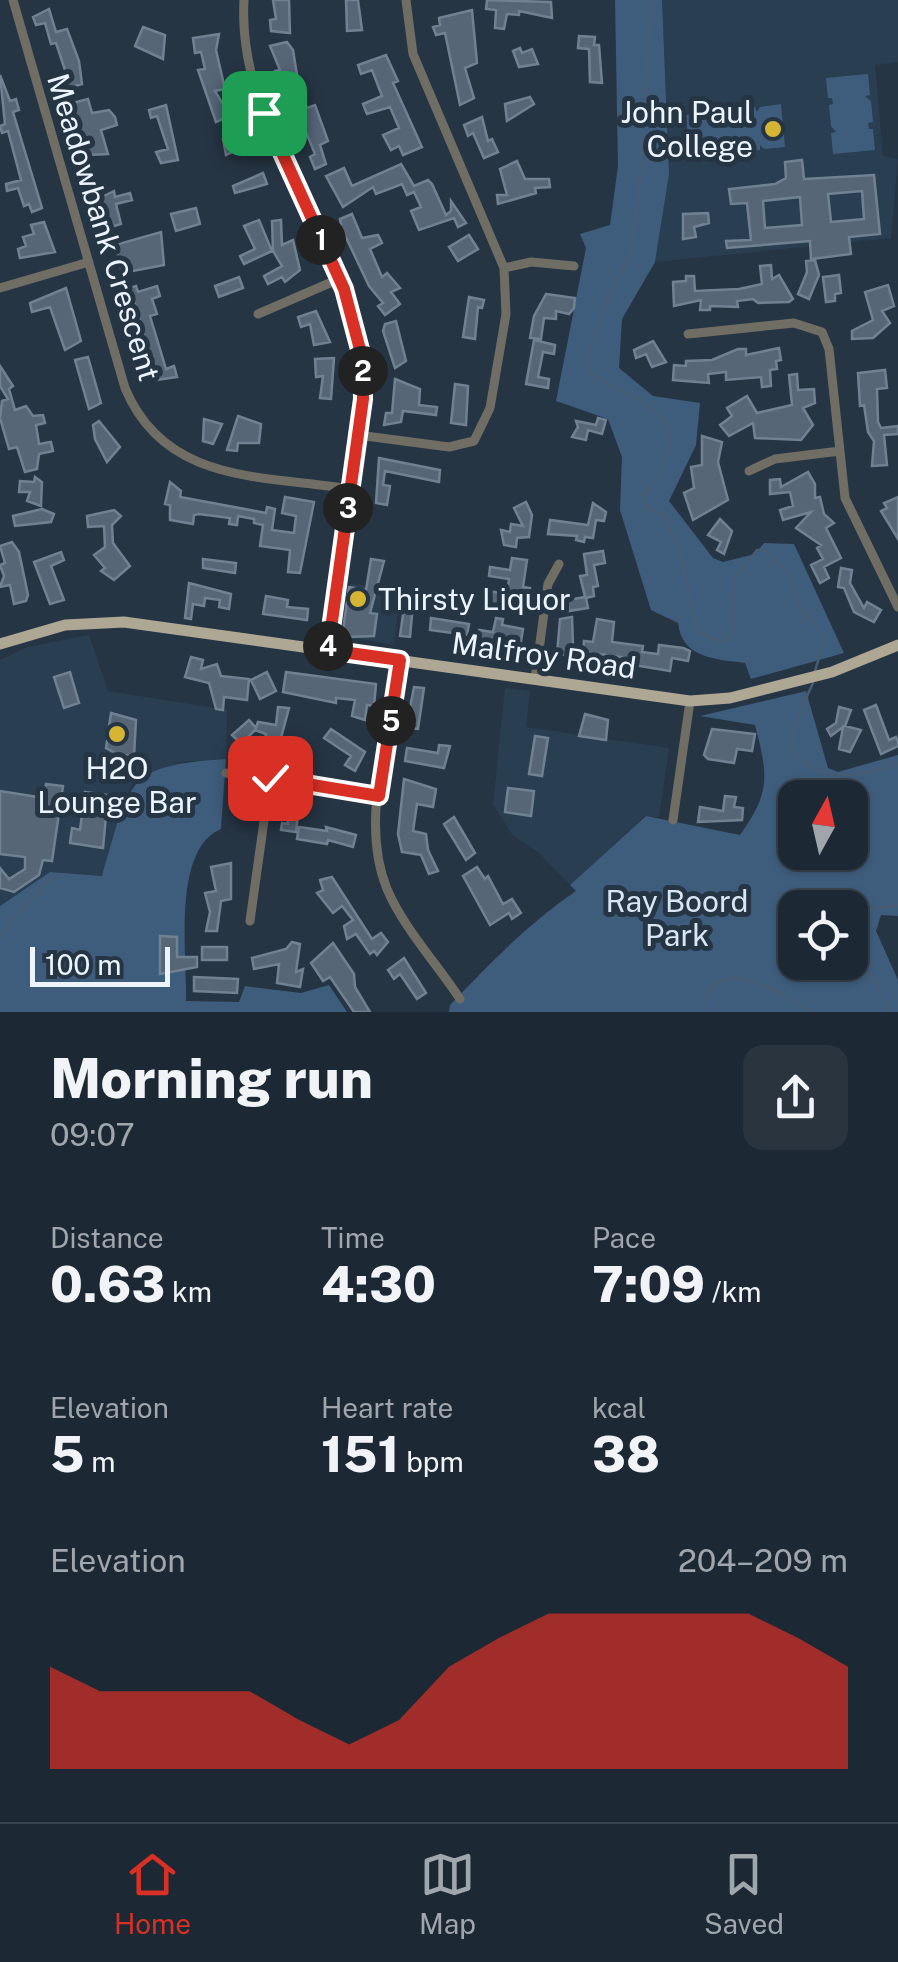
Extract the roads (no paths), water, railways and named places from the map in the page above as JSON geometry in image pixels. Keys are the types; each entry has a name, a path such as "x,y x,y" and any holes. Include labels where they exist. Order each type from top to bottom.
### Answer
{"main road":[{"name":"Malfroy Road","path":"0,644 65,625 110,622 690,701 730,698 832,672 898,645"}],"street":[{"name":"Meadowbank Crescent","path":"13,0 133,408 158,438 191,461 212,469 350,490"},
{"path":"244,0 245,52 255,92 339,278 362,357 358,435 328,650"},
{"path":"358,435 449,447 474,441 490,408 506,314 500,249 413,54 406,0"},
{"path":"0,288 89,262"},
{"path":"504,268 530,262 574,266"},
{"path":"258,314 339,278"},
{"path":"688,334 794,323 816,326 829,349 851,513 898,607"},
{"path":"748,470 775,458 840,451"},
{"path":"535,679 548,584 558,564"},
{"path":"400,660 379,796 376,847 388,893 460,998"},
{"path":"673,820 690,701"},
{"path":"226,773 379,796"},
{"path":"250,921 270,778"}],"waterway":[{"path":"651,0 639,189 630,258 614,283 586,356 589,370 657,413 666,424 670,438 667,454 658,476 643,494 647,508 664,515 680,552 697,630 718,642 728,640 734,629 733,581 757,550 767,551 789,575 800,607 825,638 815,671"},
{"path":"813,683 796,720 791,749 802,761 814,769 840,775 898,764"},
{"path":"0,938 13,918 54,876"},
{"path":"890,1012 862,956 856,920 869,909 898,905"},
{"path":"703,1012 709,992 719,981 733,978 768,988 814,1012"}],"place":[{"name":"John Paul College","path":"773,129"},
{"name":"Thirsty Liquor","path":"358,599"},
{"name":"H2O Lounge Bar","path":"117,734"}],"park label":[{"name":"Ray Boord Park","path":"677,918"}]}
